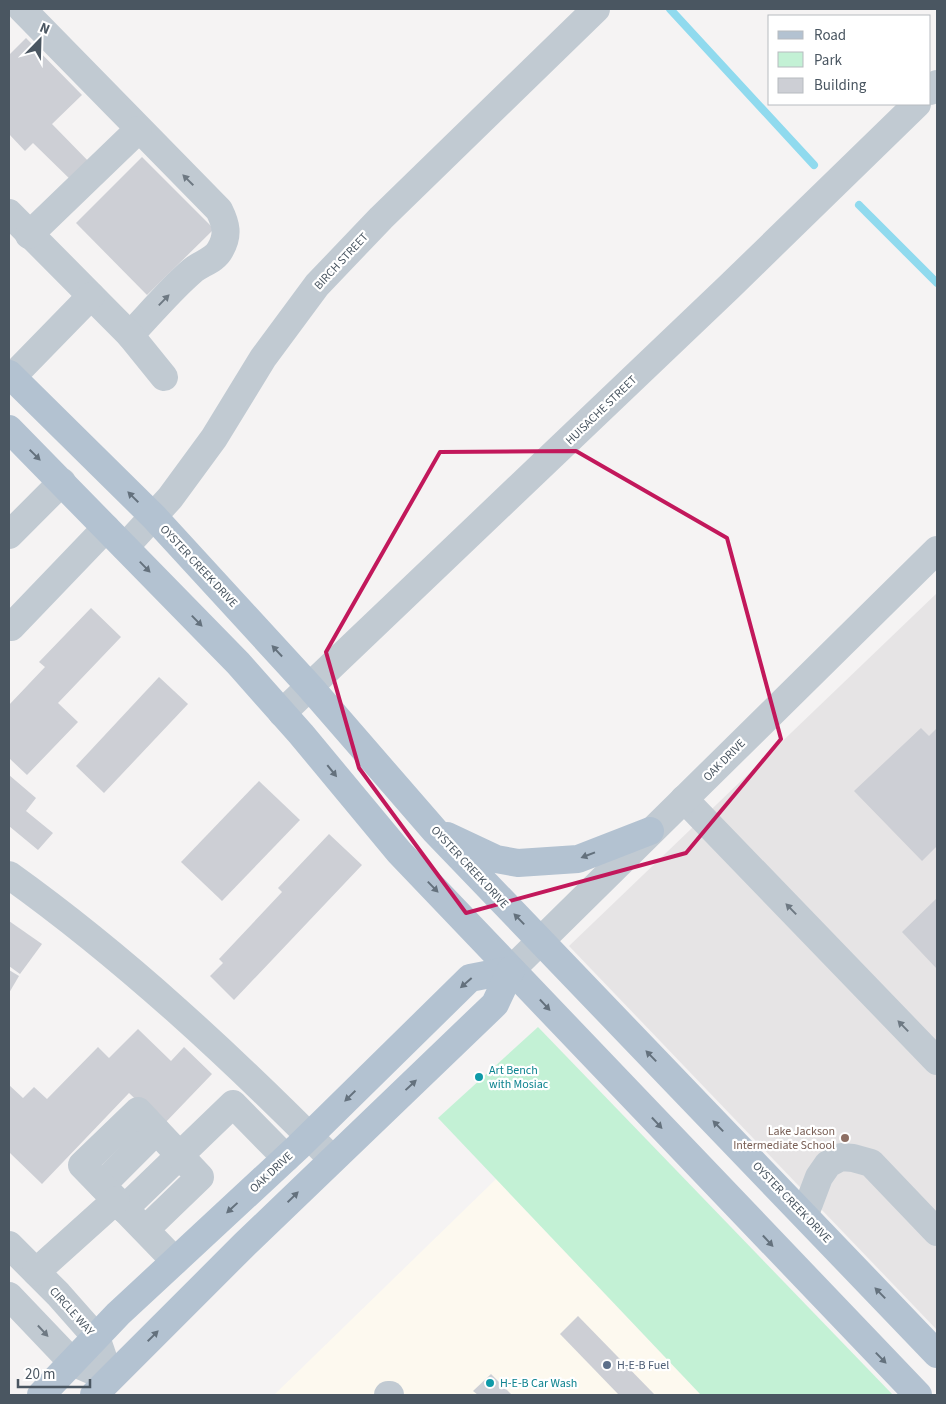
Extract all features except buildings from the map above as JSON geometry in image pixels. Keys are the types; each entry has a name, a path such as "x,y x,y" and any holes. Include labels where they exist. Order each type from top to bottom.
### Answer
{"main road":[{"name":"OYSTER CREEK DRIVE","path":"10,375 154,517 310,687 435,830 937,1354"},
{"path":"9,429 238,663 399,852 918,1395"},
{"path":"435,830 496,859 518,863 578,859 650,831"},
{"name":"OAK DRIVE","path":"41,1395 96,1337 309,1136 470,978 512,970"},
{"name":"OAK DRIVE","path":"102,1387 332,1160 495,1004 512,970"}],"street":[{"path":"9,19 21,9 138,130 219,210 227,226 220,252 211,260 193,270 130,335"},
{"name":"BIRCH STREET","path":"11,627 115,537 154,517 214,438 263,358 317,285 381,218 596,9"},
{"name":"HUISACHE STREET","path":"282,713 729,287 916,105"},
{"path":"29,234 138,130"},
{"path":"9,213 130,335 164,377"},
{"path":"10,375 91,296"},
{"path":"9,535 62,482"},
{"name":"OAK DRIVE","path":"512,970 650,831 937,550"},
{"path":"684,799 937,1061"},
{"path":"9,875 65,915 176,1011 283,1110 332,1160"},
{"path":"36,1272 114,1198 180,1155 233,1104 286,1158"},
{"path":"261,1133 283,1110"},
{"path":"145,1230 200,1176 138,1112 82,1165 175,1261"},
{"path":"804,1214 819,1177 828,1164 841,1157 853,1158 871,1163 937,1232"},
{"name":"CIRCLE WAY","path":"9,1245 96,1337 102,1387"},
{"path":"9,1296 72,1362 102,1387"}],"highlighted area":[{"path":"576,451 727,538 781,739 686,853 466,913 359,768 326,652 440,452"}],"shaded area":[{"name":"Lake Jackson Intermediate School","path":"937,593 937,1330 569,946"},
{"path":"496,1179 701,1395 274,1395"}],"green space":[{"path":"538,1027 893,1395 701,1395 438,1118"}],"waterway":[{"path":"670,9 814,165"},
{"path":"859,205 937,283"}],"place":[{"name":"Art Bench with Mosiac","path":"479,1077"},
{"name":"Lake Jackson Intermediate School","path":"845,1138"},
{"name":"H-E-B Fuel","path":"607,1365"},
{"name":"H-E-B Car Wash","path":"490,1383"}]}
